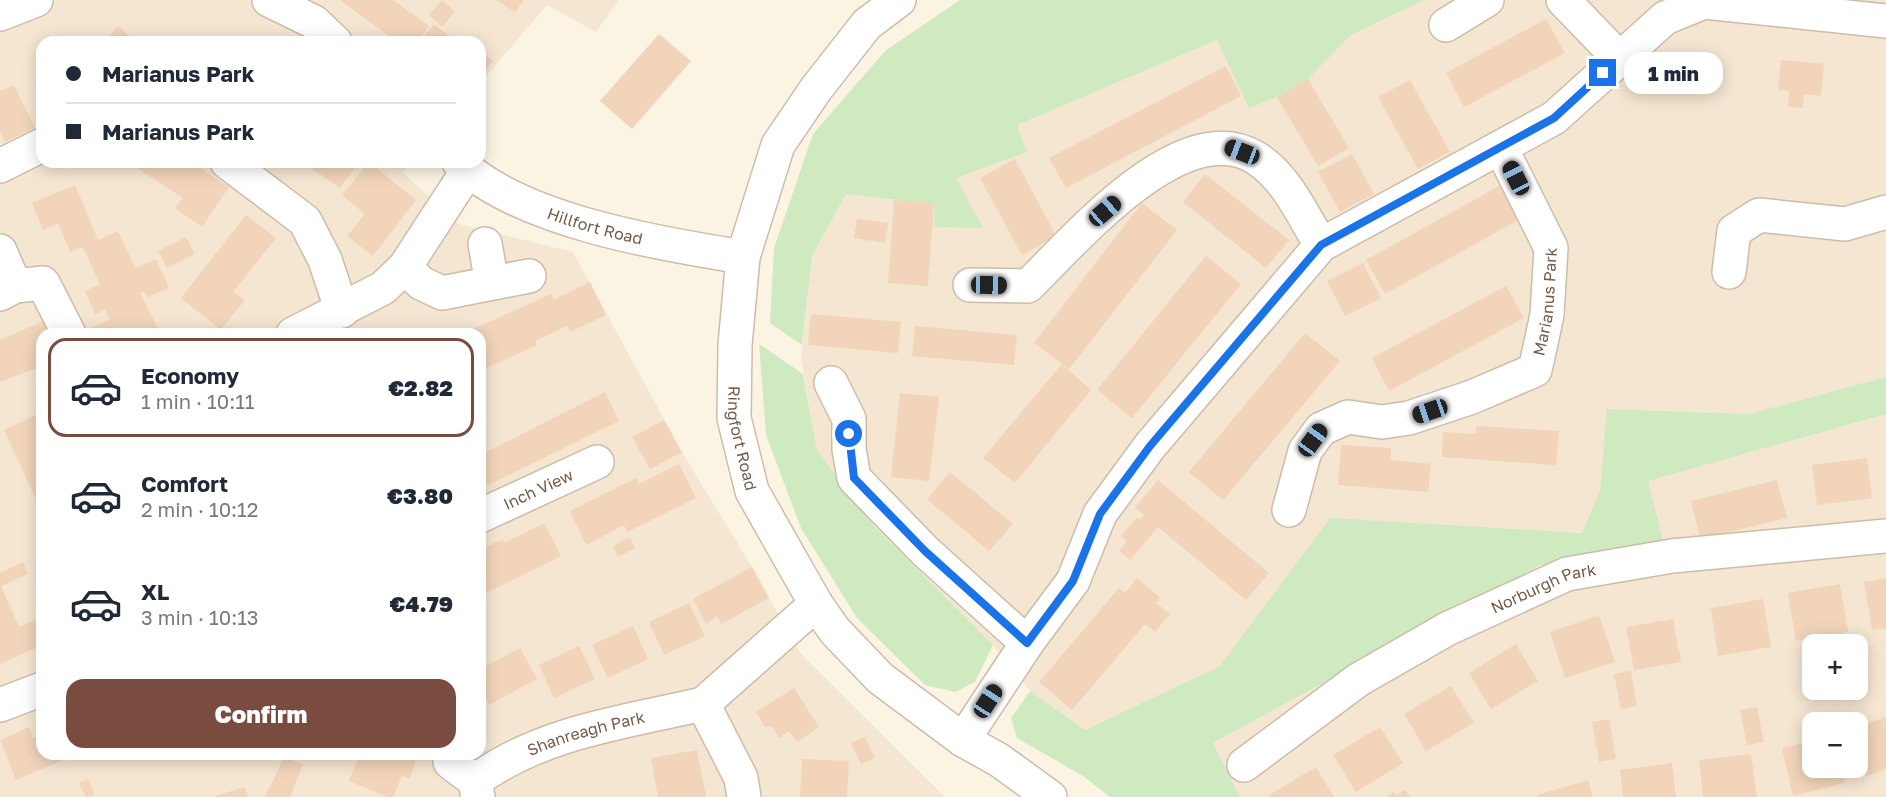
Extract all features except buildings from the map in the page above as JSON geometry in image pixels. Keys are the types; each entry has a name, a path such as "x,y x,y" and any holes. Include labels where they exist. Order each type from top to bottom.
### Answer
{"street":[{"path":"0,14 36,0"},
{"path":"269,0 314,22 328,36"},
{"name":"Ringfort Road","path":"898,0 867,24 816,89 778,145 743,257 735,345 734,418 752,491 816,604 835,631 880,678 963,740 999,760 1050,797"},
{"path":"1446,25 1487,0"},
{"path":"1563,0 1619,58"},
{"path":"963,740 1027,643 1073,581 1100,514 1150,446 1321,245 1554,118 1665,18 1704,2 1886,21"},
{"path":"970,285 1028,286 1091,224 1149,173 1198,151 1228,147 1255,157 1287,187 1321,245"},
{"path":"0,166 36,148"},
{"name":"Marianus Park","path":"1289,510 1305,451 1321,429 1348,417 1382,422 1409,418 1472,397 1534,370 1547,315 1551,248 1501,148"},
{"path":"235,168 305,221 325,260 319,326"},
{"path":"319,326 383,288 405,267 463,168"},
{"name":"Hillfort Road","path":"467,168 519,202 573,220 696,250 743,257"},
{"path":"1729,272 1734,231 1759,215 1845,224 1886,212"},
{"path":"485,244 492,283"},
{"path":"0,251 19,287 63,328"},
{"path":"405,267 421,283 442,292 529,276"},
{"path":"831,383 849,419 849,449 854,478 925,551 1027,643"},
{"name":"Inch View","path":"486,513 597,462"},
{"name":"Norburgh Park","path":"1244,765 1358,680 1447,629 1567,574 1672,556 1886,536"},
{"name":"Shanreagh Park","path":"450,762 477,789 497,764 555,738 703,704 816,604"},
{"path":"0,705 36,691"},
{"path":"703,704 741,778 744,797"}],"shaded area":[{"path":"0,0 619,0 596,32 547,5 486,76 486,36 36,36 36,168 407,168 403,173 459,224 573,252 682,452 752,567 800,653 945,797 0,797"},
{"path":"1424,0 1886,0 1886,377 1749,414 1608,409 1600,491 1582,533 1330,519 1220,666 1085,730 1030,691 993,645 874,526 817,450 801,359 812,256 846,194 934,203 982,228 956,178 1027,152 1017,125 1217,40 1308,79 1351,35"},
{"path":"1886,414 1886,797 1240,797 1213,743 1538,566 1663,544 1647,481"}],"green space":[{"path":"960,0 1424,0 1351,35 1308,79 1277,97 1249,108 1217,40 1017,125 1027,152 956,178 983,228 935,227 934,204 846,194 812,256 802,345 770,323 774,248 813,134 885,51"},
{"path":"759,344 803,374 817,450 874,526 993,645 975,682 955,692 925,685 857,618 801,528 766,435"},
{"path":"1886,377 1886,414 1648,481 1664,544 1538,566 1213,743 1240,797 1110,797 1083,776 1017,738 1011,718 1030,691 1085,730 1220,666 1330,518 1582,533 1600,491 1607,409 1749,414"}],"route":[{"path":"849,434 854,478 925,551 1027,643 1073,581 1100,514 1150,446 1321,245 1554,118 1603,73"}]}
